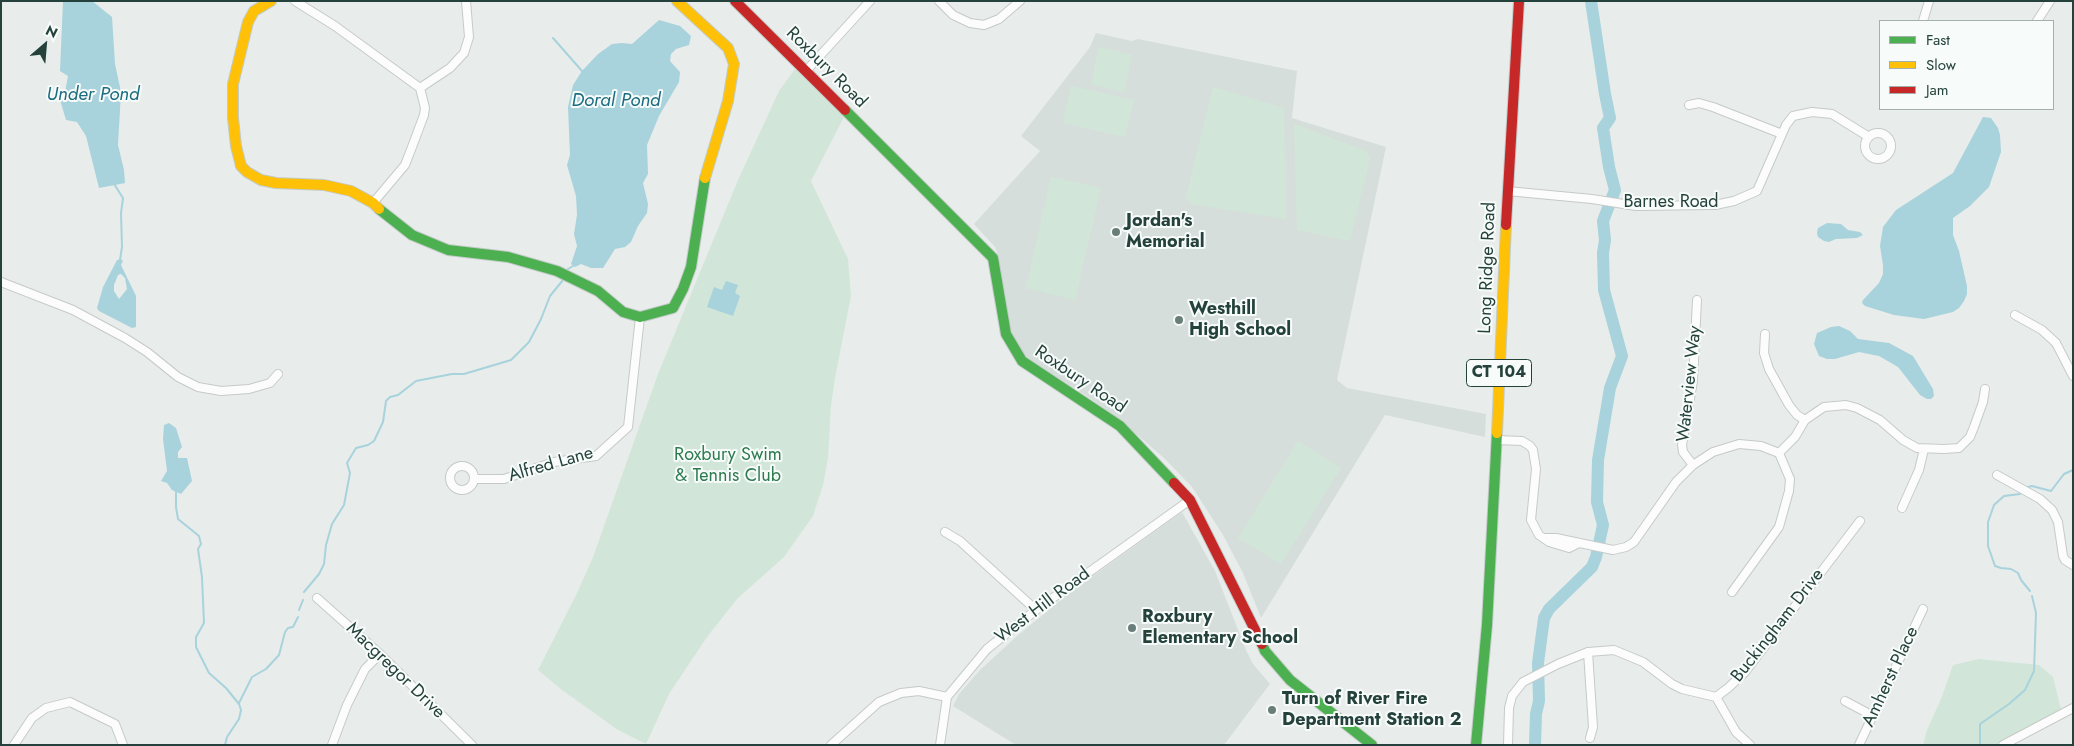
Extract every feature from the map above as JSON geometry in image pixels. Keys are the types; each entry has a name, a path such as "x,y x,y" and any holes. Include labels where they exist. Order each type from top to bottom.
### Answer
{"street":[{"path":"271,1 254,11 248,22 233,84 233,126 241,166 261,180 340,187 351,191 374,203 383,214 412,235 448,250 508,257 557,271 598,292 623,312 640,317 673,308 683,289 691,267 706,172 728,102 734,64 728,48 679,2"},
{"path":"295,1 335,26 420,88 425,108 424,115 405,165 374,203"},
{"path":"420,88 450,68 464,53 469,37 466,1"},
{"name":"Roxbury Road","path":"735,1 993,258 1006,334 1022,362 1120,426 1190,500 1264,651 1290,680 1372,745"},
{"path":"806,71 870,1"},
{"path":"939,1 953,15 970,23 984,25 999,19 1020,1"},
{"name":"Long Ridge Road","path":"1476,745 1487,625 1507,191 1519,1"},
{"path":"1923,20 1929,1"},
{"path":"2038,20 2050,1"},
{"path":"1689,105 1699,103 1713,106 1782,134"},
{"name":"Barnes Road","path":"1507,191 1632,206 1715,205 1734,201 1757,191 1786,124 1793,116 1812,112 1832,114 1869,137"},
{"path":"1,282 73,310 125,338 147,352 178,377 198,387 221,392 249,389 270,383 278,374"},
{"name":"Waterview Way","path":"1694,465 1683,452 1682,445 1693,381 1697,300"},
{"path":"2015,315 2042,330 2056,343 2073,376"},
{"name":"Alfred Lane","path":"474,479 504,479 554,462 596,456 628,427 640,317"},
{"path":"1764,334 1764,353 1769,370 1789,406 1798,416 1805,420"},
{"path":"1779,452 1795,437 1805,420 1824,408 1846,405 1870,414 1888,426 1902,440 1916,448 1959,448 1970,437 1981,410 1985,389"},
{"path":"1497,440 1522,441 1533,450 1536,469 1531,520 1535,530 1555,544 1569,548 1579,543 1613,550 1626,547 1634,542 1676,482 1694,465 1713,452 1739,444 1761,446 1779,452 1790,479 1789,491 1779,527 1732,592"},
{"path":"1902,508 1919,470 1924,449"},
{"path":"1997,475 2040,499 2052,510 2058,522 2063,556 2065,560 2073,565"},
{"name":"West Hill Road","path":"947,697 987,649 1036,610 1190,500"},
{"name":"Buckingham Drive","path":"1508,745 1509,708 1512,696 1523,682 1558,664 1588,652 1614,650 1643,662 1672,684 1716,697 1745,672 1860,521"},
{"path":"945,532 960,541 1036,610"},
{"name":"Macgregor Drive","path":"317,598 380,654 472,745"},
{"name":"Amherst Place","path":"1859,745 1923,609"},
{"path":"1588,652 1593,728 1590,738"},
{"path":"332,745 347,705 365,670 380,654"},
{"path":"831,745 879,702 901,693 919,691 947,697 940,745"},
{"path":"1716,697 1736,732 1750,745"},
{"path":"1845,701 1873,716"},
{"path":"14,745 32,718 46,708 70,702 115,724 123,745"},
{"path":"2003,745 2073,708"}],"shaded area":[{"name":"Westhill High School","path":"1096,33 1132,41 1138,39 1297,71 1292,118 1386,147 1337,380 1347,388 1486,414 1485,437 1385,415 1261,618 1243,573 1223,535 1192,487 1164,458 1120,420 1087,396 1024,357 1010,330 997,252 995,247 974,224 1040,151 1021,136 1090,47"},
{"name":"Roxbury Elementary School","path":"1182,512 1215,571 1253,664 1270,684 1224,745 1016,745 953,706 959,694 980,670 1017,636 1068,594"}],"green space":[{"path":"1099,47 1132,55 1124,92 1091,84"},
{"name":"Roxbury Swim & Tennis Club","path":"795,69 844,117 811,181 848,259 851,296 835,378 831,406 828,458 823,485 813,516 784,557 737,599 707,637 669,694 646,744 618,730 562,690 538,670 593,557 658,374 738,180 779,91"},
{"path":"1071,86 1134,100 1125,137 1063,123"},
{"path":"1213,87 1284,108 1286,219 1191,204 1186,198"},
{"path":"1294,124 1366,151 1370,158 1350,241 1297,230"},
{"path":"1051,177 1101,188 1075,300 1026,288"},
{"path":"1298,441 1341,468 1281,564 1238,538"},
{"path":"1979,659 2039,665 2053,677 2063,717 2013,745 1923,745 1927,730 1953,665"}],"water":[{"name":"Under Pond","path":"63,1 92,1 112,17 115,64 121,92 118,145 125,183 99,188 86,136 77,122 66,120 60,100 65,92 68,76 60,71"},
{"name":"Doral Pond","path":"659,20 680,26 691,36 689,45 676,49 671,54 670,61 680,72 679,82 659,116 647,145 648,174 643,183 648,204 647,213 638,226 631,242 625,247 615,249 603,268 591,268 581,264 575,267 571,264 577,246 574,234 577,215 576,196 567,165 570,155 568,107 573,85 582,71 598,54 612,44 632,44"},
{"path":"1983,117 1991,118 1998,128 2001,152 1989,187 1970,206 1953,218 1953,235 1959,251 1967,286 1967,294 1964,301 1953,312 1924,319 1894,315 1865,306 1862,303 1863,300 1879,283 1883,274 1880,246 1883,227 1896,210 1953,173"},
{"path":"1827,223 1841,224 1848,230 1860,232 1863,235 1857,238 1824,241 1818,237 1817,233 1818,228"},
{"path":"121,259 123,261 121,265 136,296 136,327 132,328 99,311 97,308 103,287 117,260","holes":["121,274 125,278 127,289 119,299 114,291 114,285 118,275"]},
{"path":"726,281 738,285 735,293 740,296 733,316 707,307 714,287 722,290"},
{"path":"1839,326 1850,331 1858,339 1889,343 1913,356 1933,389 1934,396 1931,399 1927,399 1920,395 1898,367 1879,356 1859,352 1835,359 1819,356 1814,344 1817,333"},
{"path":"169,423 176,428 182,447 178,452 178,458 187,458 192,481 181,494 172,490 167,483 161,481 167,471 163,439 164,425"}],"waterway":[{"path":"1535,745 1536,714 1539,701 1538,663 1544,618 1549,609 1592,567 1596,557 1603,525 1597,502 1598,460 1610,388 1622,356 1604,290 1603,253 1605,240 1603,221 1615,190 1609,167 1603,128 1610,118 1591,1"},
{"path":"553,38 582,71"},
{"path":"114,184 123,198 120,260"},
{"path":"568,269 573,266"},
{"path":"304,592 319,574 324,564 326,545 332,524 344,505 350,473 347,463 356,448 368,445 374,441 383,422 386,401 390,397 398,395 416,381 452,374 464,374 511,360 529,342 550,296 563,280"},
{"path":"2024,488 2032,486 2051,491 2064,474 2073,470"},
{"path":"176,491 178,519 199,536 201,544 198,549 202,577 204,623 196,637 196,647 209,673 226,688 239,704 241,710 239,719 227,737 225,745"},
{"path":"2020,494 2004,496 1994,505 1988,522 1988,546 1995,566 2011,569 2018,573 2030,591"},
{"path":"1980,745 1980,724 2009,704 2025,690 2034,671 2036,613 2032,596"},
{"path":"299,610 303,600"},
{"path":"239,703 252,677 266,669 279,655 285,632 288,628 293,627 298,617"}],"traffic: fast":[{"path":"845,110 993,258 1006,334 1022,361 1120,426 1174,483"},
{"path":"379,209 412,235 448,250 508,257 557,271 598,291 623,312 640,317 673,308 683,289 691,267 705,178"},
{"path":"1476,745 1487,625 1497,433"},
{"path":"1262,644 1265,651 1290,680 1372,745"}],"traffic: slow":[{"path":"271,1 254,11 248,22 233,84 233,118 236,146 241,166 261,180 276,183 324,185 351,191 373,203 379,209"},
{"path":"677,1 728,48 734,64 728,101 705,178"},
{"path":"1497,433 1506,225"}],"traffic: jam":[{"path":"735,1 845,110"},
{"path":"1506,225 1519,1"},
{"path":"1174,483 1190,500 1262,644"}],"place":[{"name":"Jordan's Memorial","path":"1116,232"},
{"name":"Westhill High School","path":"1179,320"},
{"name":"Roxbury Elementary School","path":"1132,628"},
{"name":"Turn of River Fire Department Station 2","path":"1272,710"}]}
